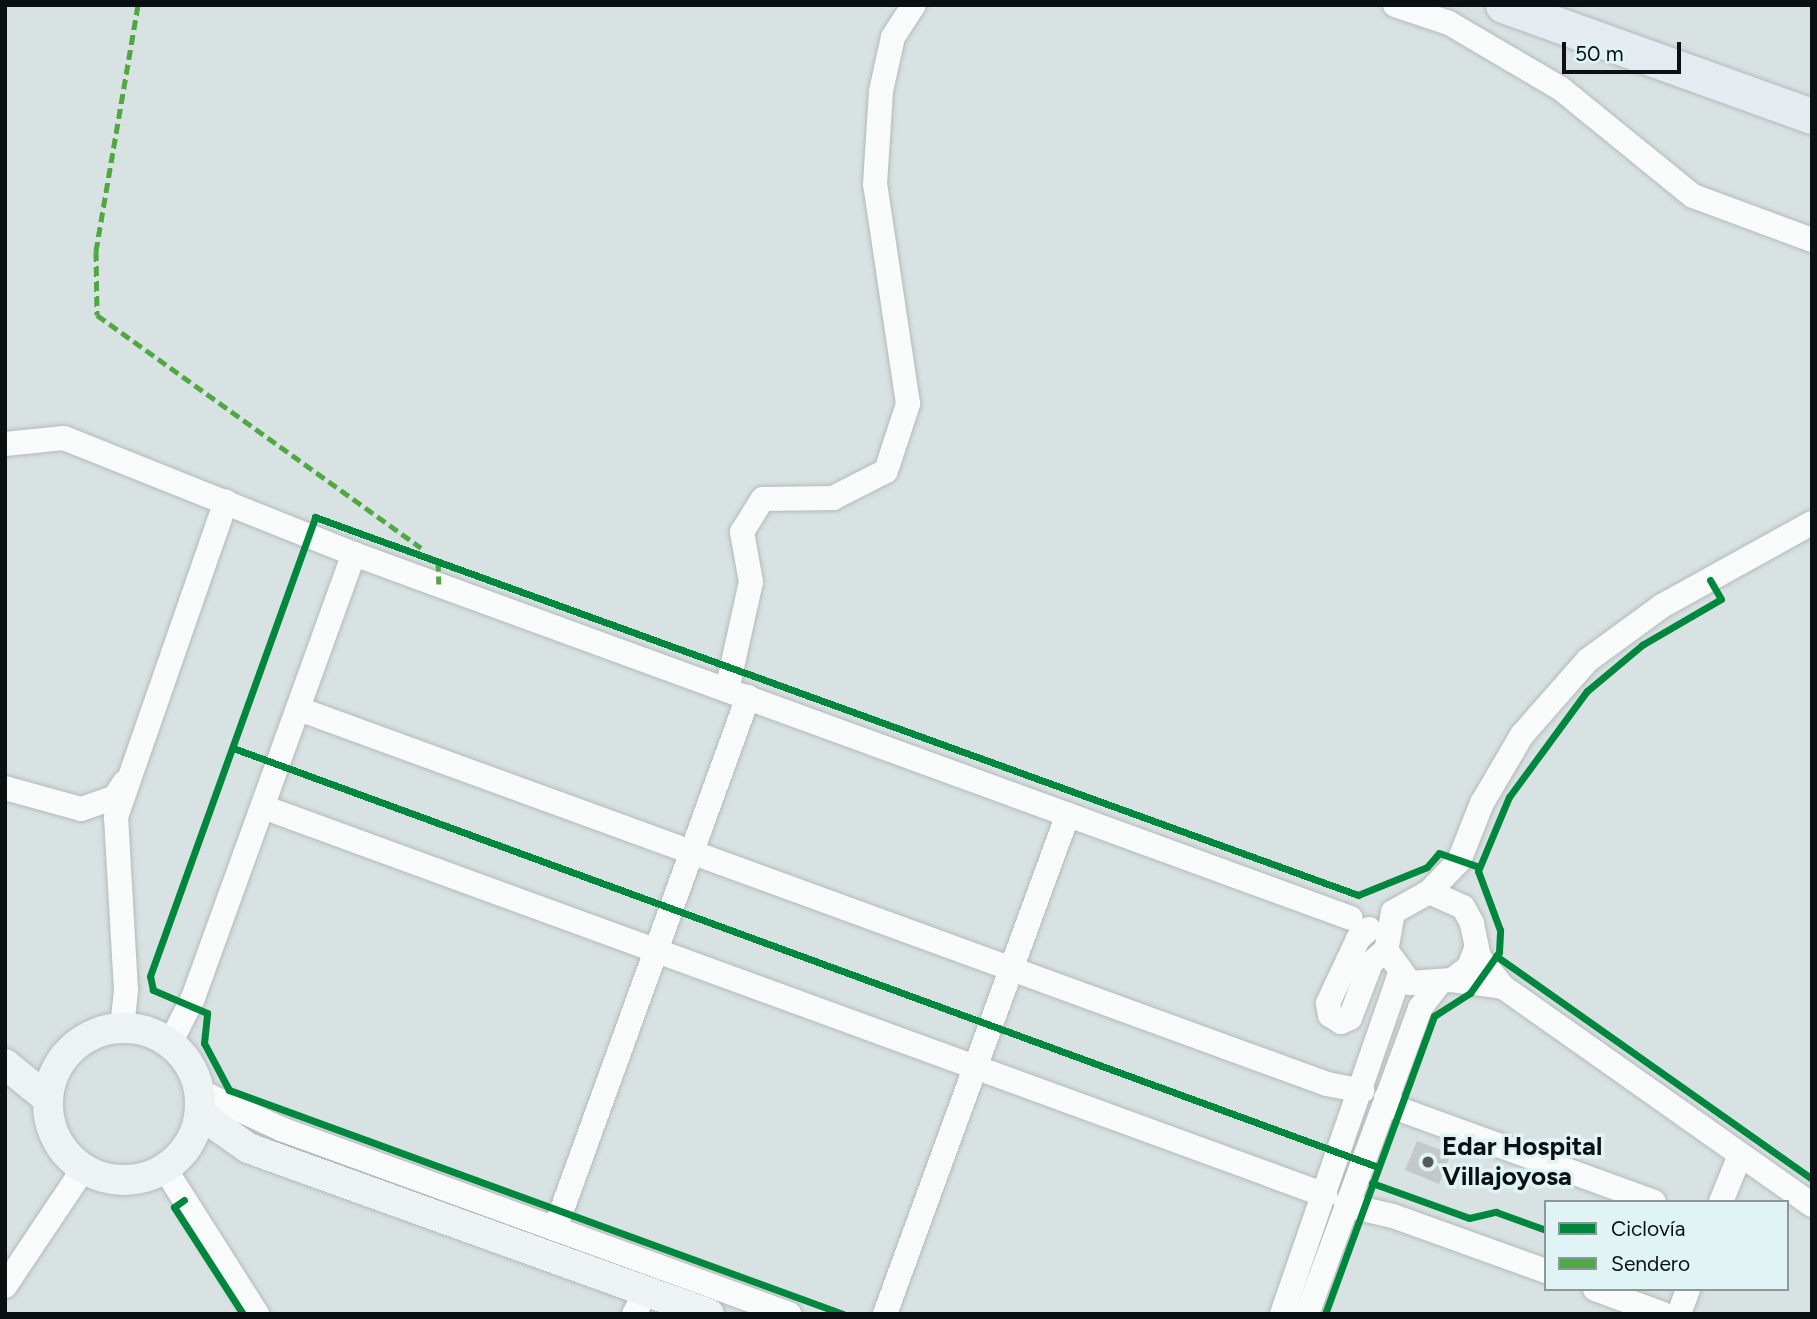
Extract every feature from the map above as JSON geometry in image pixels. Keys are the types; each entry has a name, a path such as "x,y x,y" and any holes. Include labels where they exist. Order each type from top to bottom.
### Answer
{"highway":[{"path":"1503,5 1812,116"}],"main road":[{"path":"248,1148 175,1160 124,1180 84,1168 57,1139 48,1099 58,1066 85,1039 122,1028 170,1043 188,1062 200,1102 248,1148 641,1302 709,1314"},
{"path":"5,1061 58,1066"},
{"path":"5,1061 48,1099"},
{"path":"175,1160 200,1102"}],"street":[{"path":"555,1229 691,853 737,694 751,582 742,532 764,499 833,498 886,471 908,404 875,184 881,91 892,37 914,5"},
{"path":"1395,5 1449,23 1560,88 1693,196 1812,240"},
{"path":"5,444 64,438 354,554 1068,814 1373,935 1400,974 1420,986 1444,983 1503,987"},
{"path":"122,1028 126,990 117,848 125,783 226,502"},
{"path":"1373,935 1392,912 1429,892 1459,861 1502,765 1588,660 1662,606 1812,523"},
{"path":"170,1043 190,1007 354,554"},
{"path":"299,709 1344,1090 1374,1094 1399,1109 1649,1200"},
{"path":"5,788 61,806 96,807 125,783"},
{"path":"61,806 117,848"},
{"path":"263,807 976,1065 1335,1200 1544,1270"},
{"path":"885,1314 1068,814"},
{"path":"1459,861 1462,907 1476,949 1503,987 1812,1205"},
{"path":"1429,892 1462,907"},
{"path":"1373,935 1392,912"},
{"path":"1282,1314 1335,1200 1374,1094 1423,1000 1469,967 1476,949"},
{"path":"1374,1094 1400,974"},
{"path":"200,1102 789,1314"},
{"path":"1722,1200 1740,1155"},
{"path":"175,1160 257,1314"},
{"path":"5,1286 84,1168"},
{"path":"1307,1314 1335,1200"},
{"path":"1600,1291 1663,1314"},
{"path":"1679,1314 1687,1291"}],"building":[{"name":"Edar Hospital Villajoyosa","path":"1417,1141 1451,1154 1439,1184 1405,1170"}],"marked path":[{"path":"138,5 96,251 97,315 421,548"},
{"path":"438,561 439,584"}],"cycle path":[{"path":"843,1314 229,1090 204,1043 207,1013 153,990 150,976 315,517 1358,895 1427,867 1439,853 1479,867"},
{"path":"1325,1314 1434,1016 1470,993 1499,952 1500,930 1478,871 1509,797 1587,691 1642,645 1721,599 1710,580"},
{"path":"233,748 1378,1167"},
{"path":"1496,956 1812,1179"},
{"path":"1372,1183 1469,1218 1496,1212 1544,1229"},
{"path":"184,1200 174,1207 243,1314"}],"place":[{"name":"Edar Hospital Villajoyosa","path":"1428,1162"}]}
